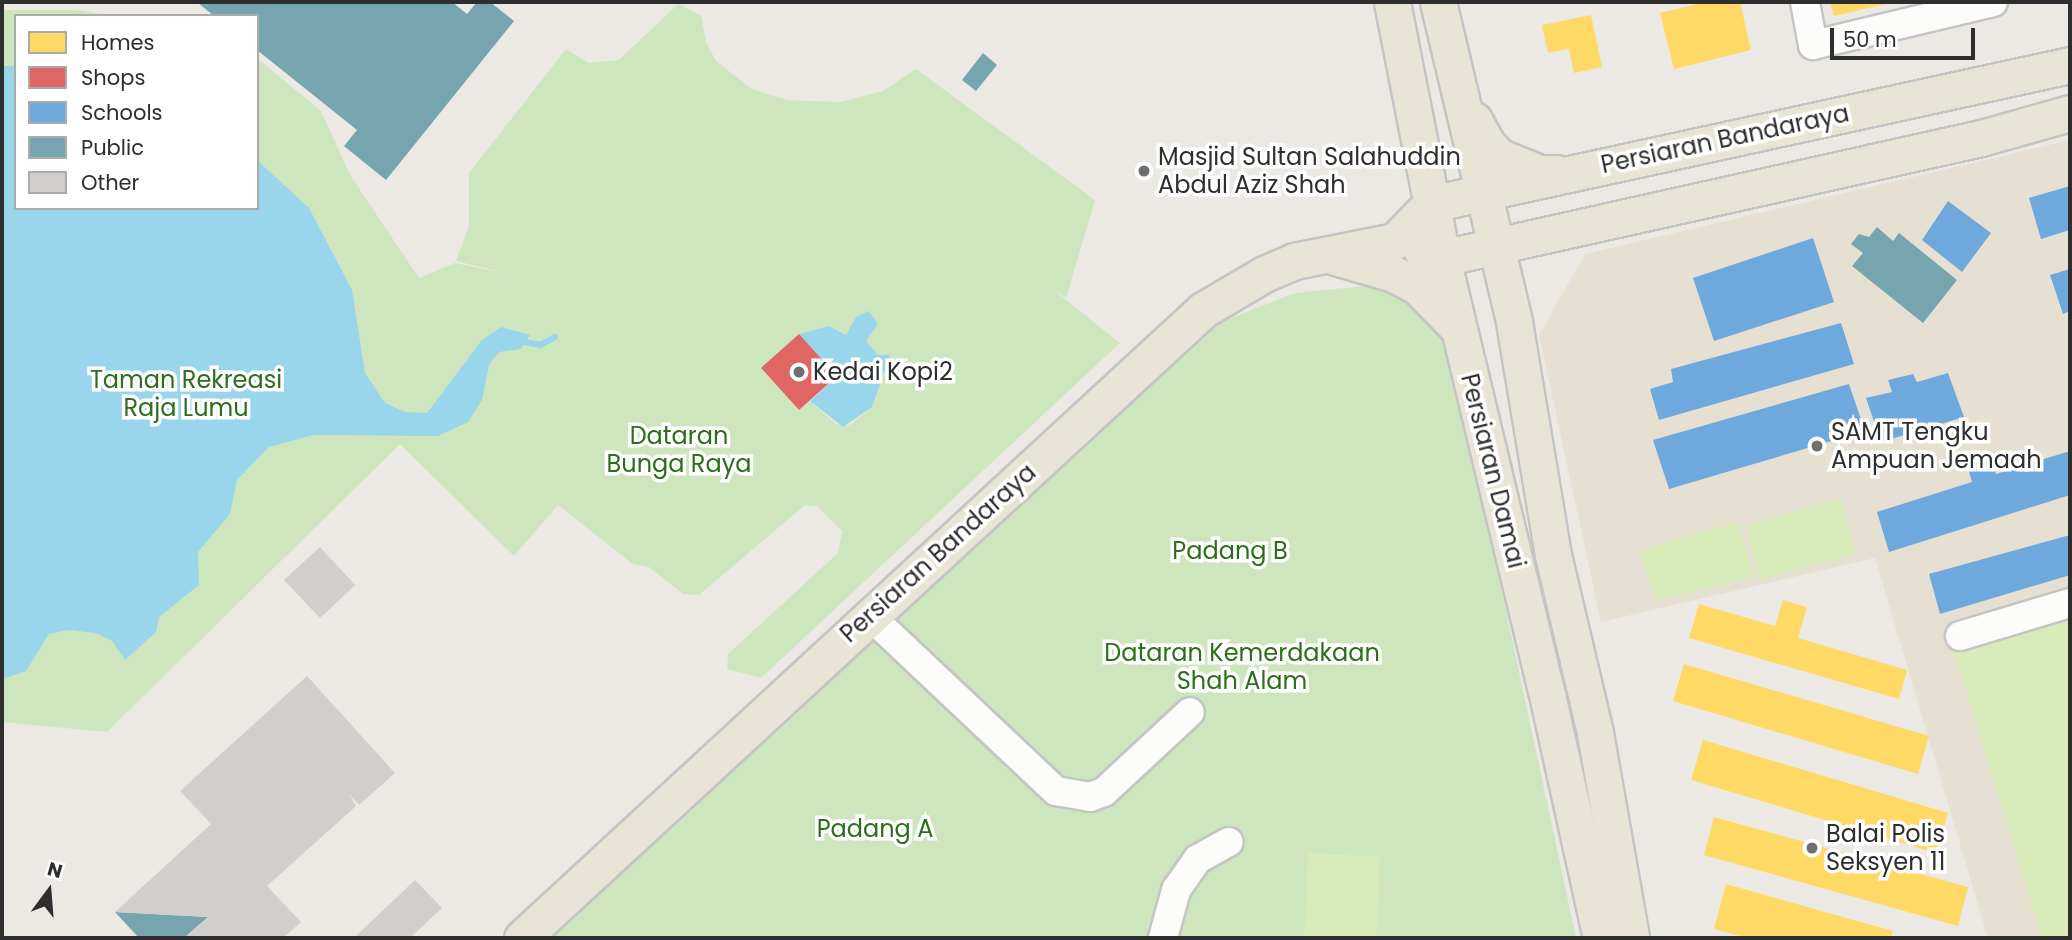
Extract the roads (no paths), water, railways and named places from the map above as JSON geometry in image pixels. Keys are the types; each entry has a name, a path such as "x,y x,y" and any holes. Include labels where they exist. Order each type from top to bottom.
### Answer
{"main road":[{"name":"Persiaran Damai","path":"1392,2 1458,330 1546,690 1601,938"},
{"name":"Persiaran Damai","path":"1438,2 1514,322 1553,555 1595,733 1631,938"},
{"name":"Persiaran Bandaraya","path":"1432,204 2070,65"},
{"path":"1462,98 1488,145 1500,157 1540,173 1566,174"},
{"path":"1432,204 1395,241 1442,258 2070,113"},
{"path":"1332,256 1389,220 1401,206 1413,168 1418,127"},
{"path":"1514,322 1515,291 1527,260 1540,246 1583,227"},
{"name":"Persiaran Bandaraya","path":"522,938 624,848 869,615 1203,310 1284,265 1395,241"},
{"path":"1332,256 1394,274 1417,286 1445,310 1458,330"}],"street":[{"path":"1805,2 1814,44 1993,2"},
{"path":"1960,636 2070,603"},
{"path":"869,615 1056,791 1090,797 1104,792 1190,712"},
{"path":"1163,938 1176,890 1198,859 1229,842"}],"water":[{"path":"2,66 14,66 14,210 259,210 259,162 309,208 352,290 365,373 385,403 405,412 427,413 482,340 501,327 530,335 521,349 499,352 489,365 482,400 468,422 438,436 313,435 269,447 237,480 230,514 198,552 199,585 159,617 156,632 125,660 112,641 96,633 68,630 49,634 26,671 2,679"},
{"path":"869,311 878,324 866,341 878,355 890,355 872,407 843,427 810,401 837,376 799,334 829,326 846,335 856,317"}],"waterway":[{"path":"518,341 540,345 555,337"}],"place":[{"name":"Masjid Sultan Salahuddin Abdul Aziz Shah","path":"1144,171"},
{"name":"Kedai Kopi2","path":"799,372"},
{"name":"SAMT Tengku Ampuan Jemaah","path":"1817,446"},
{"name":"Balai Polis Seksyen 11","path":"1812,848"}],"park label":[{"name":"Taman Rekreasi Raja Lumu","path":"186,394"},
{"name":"Dataran Bunga Raya","path":"679,450"},
{"name":"Padang B","path":"1230,551"},
{"name":"Dataran Kemerdakaan Shah Alam","path":"1242,667"},
{"name":"Padang A","path":"875,829"}]}
